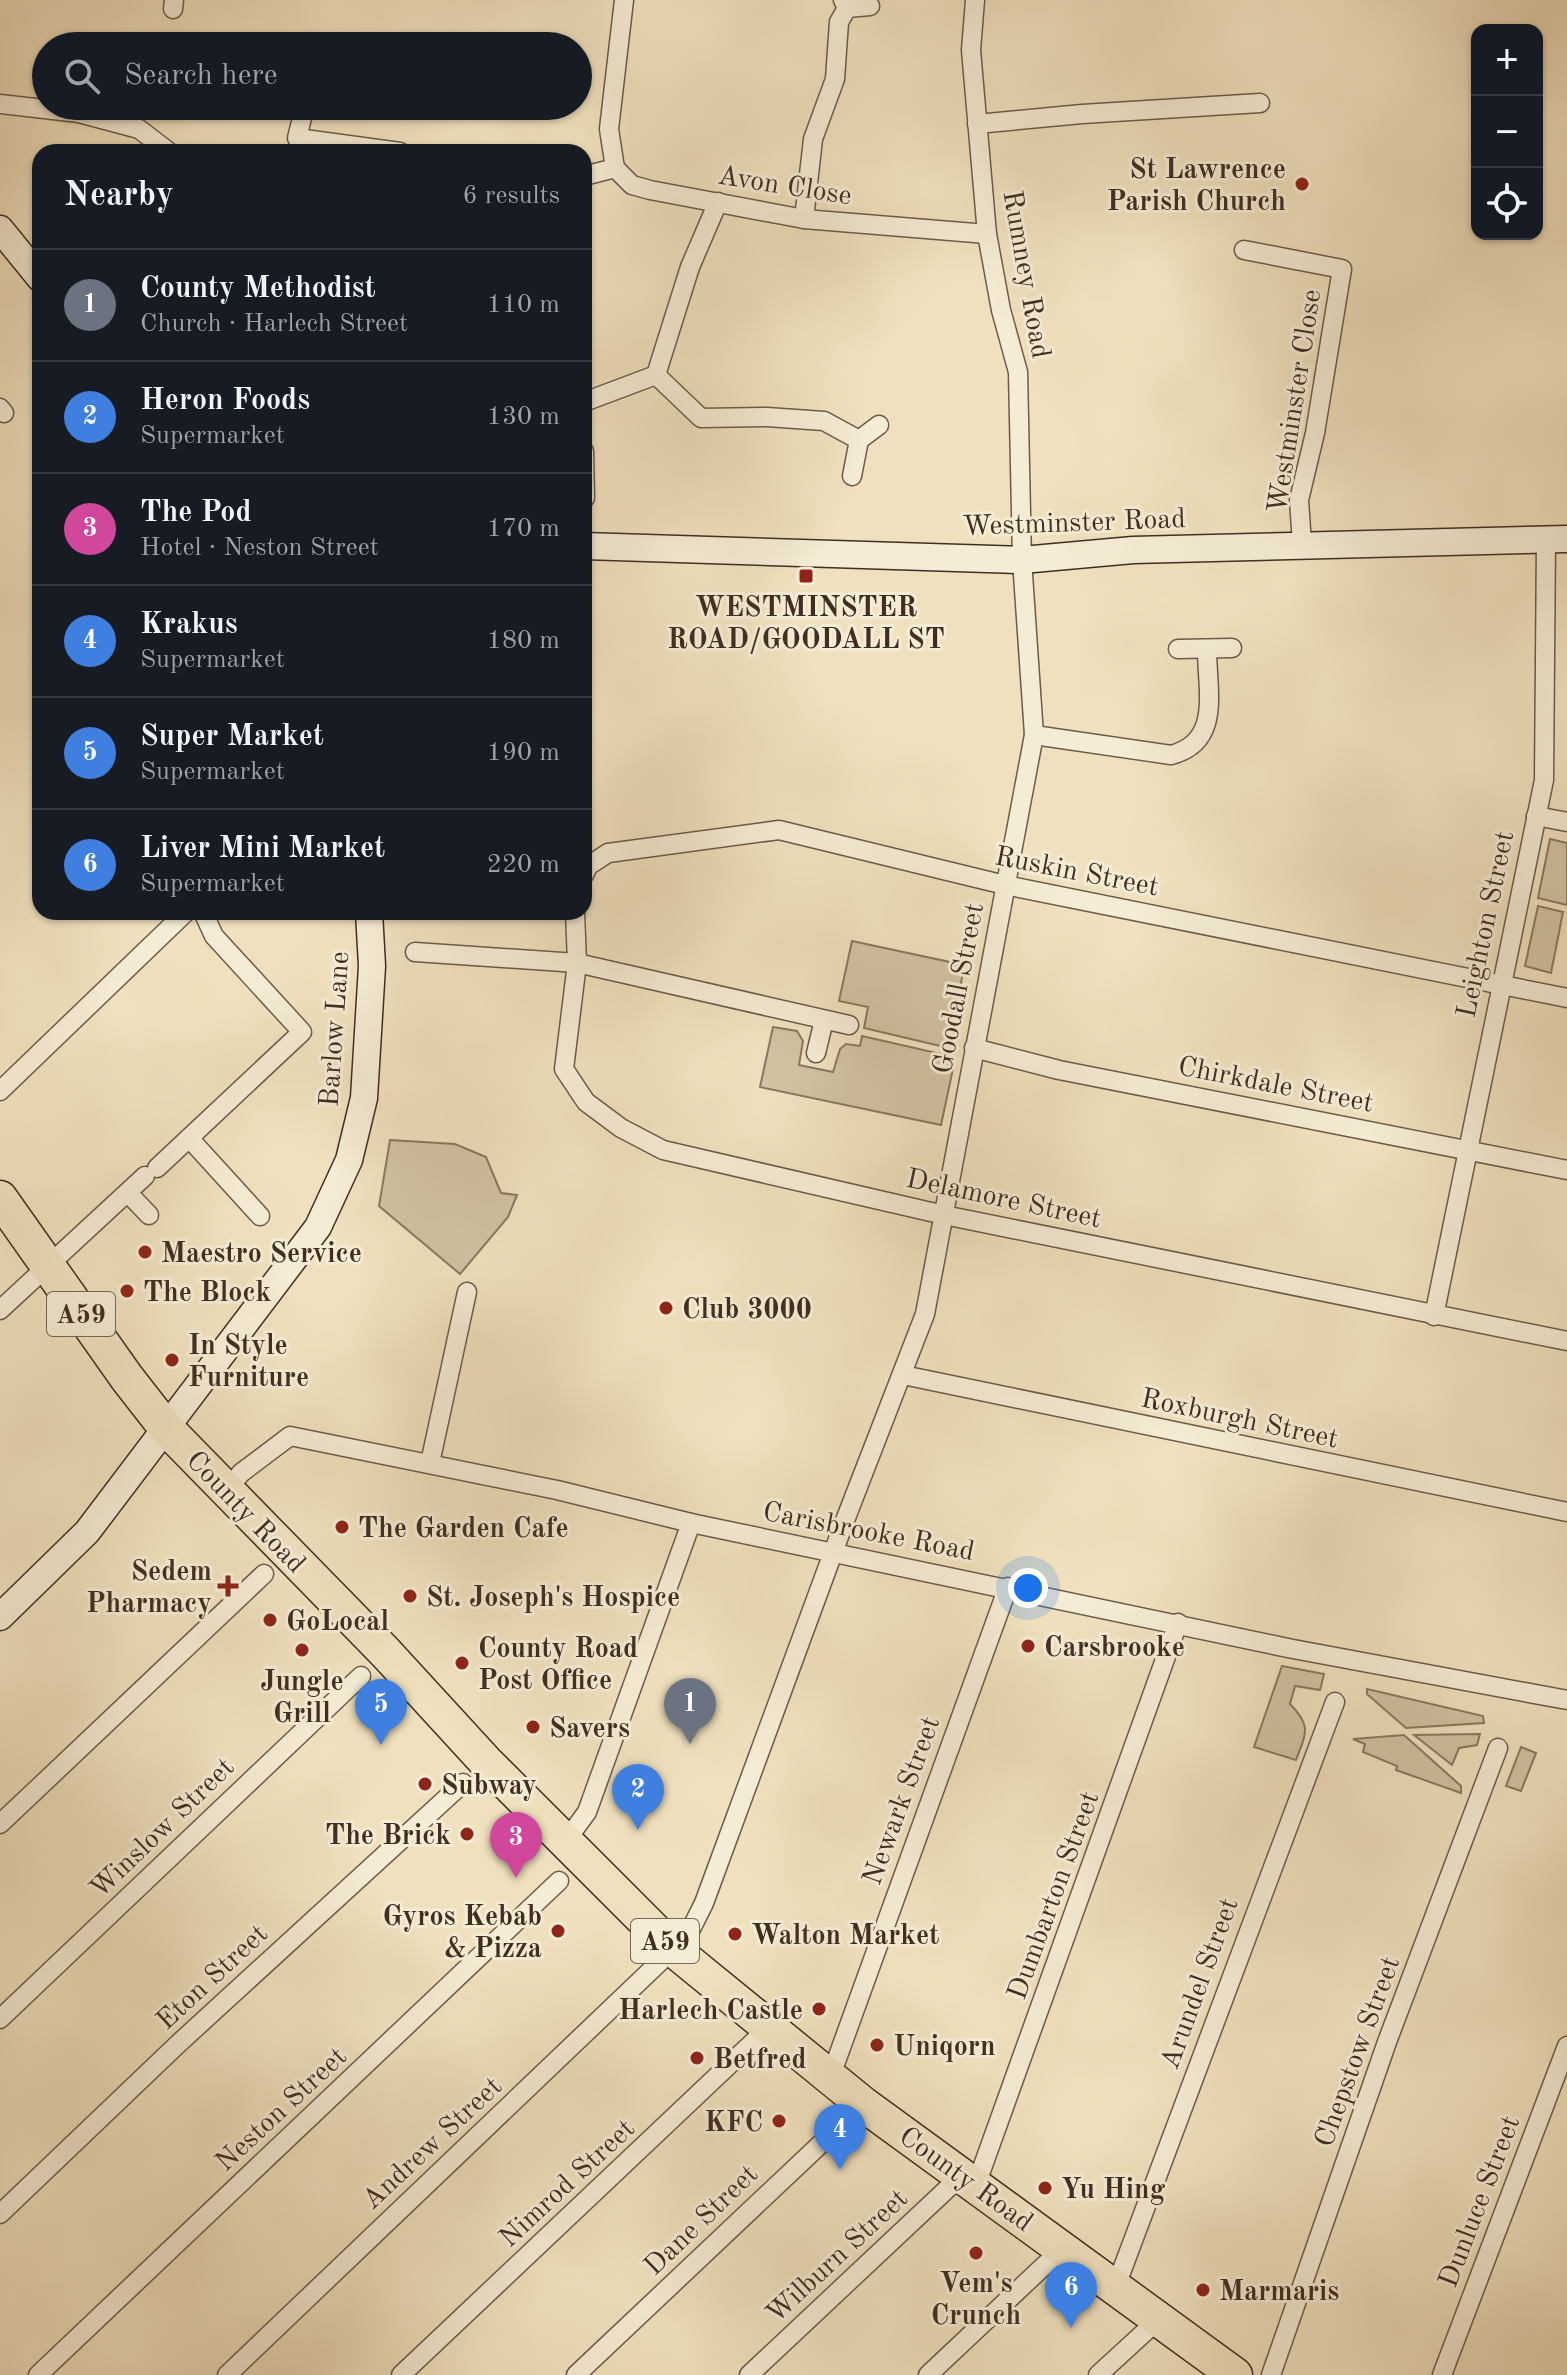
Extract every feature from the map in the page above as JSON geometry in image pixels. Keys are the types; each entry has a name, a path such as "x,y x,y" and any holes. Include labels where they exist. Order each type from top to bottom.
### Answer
{"highway":[{"name":"A59","path":"0,1198 166,1428"},
{"name":"County Road","path":"166,1428 565,1842 674,1950 767,2029 863,2104 1235,2375"}],"street":[{"path":"592,174 615,168 609,129 624,0"},
{"name":"Rumney Road","path":"975,0 971,50 987,234 1001,310 1018,372 1022,560"},
{"path":"804,219 813,139 835,79 839,22 845,4 870,6"},
{"path":"977,124 1260,103"},
{"path":"0,104 32,108"},
{"path":"105,120 139,129 159,144"},
{"path":"302,120 297,138 341,144"},
{"name":"Avon Close","path":"615,168 632,185 804,219 987,234"},
{"path":"656,375 690,267 718,202"},
{"path":"0,229 32,268"},
{"name":"Westminster Close","path":"1244,250 1342,269 1317,420 1299,500 1302,544"},
{"path":"592,399 656,375"},
{"path":"656,375 701,418 767,417 824,421 859,440"},
{"path":"852,476 859,440 879,425"},
{"name":"Westminster Road","path":"592,546 1022,560 1133,550 1556,539"},
{"name":"Leighton Street","path":"1434,1316 1544,780 1556,539"},
{"name":"Goodall Street","path":"835,1554 925,1314 944,1215 1034,735 1022,560"},
{"path":"1178,649 1232,648"},
{"path":"1034,735 1171,755 1188,751 1202,740 1208,722 1207,649"},
{"path":"1536,816 1567,822"},
{"name":"Ruskin Street","path":"592,863 608,853 779,830 1005,885 1567,998"},
{"path":"0,1091 178,920"},
{"path":"0,1310 302,1032 214,936 207,920"},
{"name":"Barlow Lane","path":"0,1617 87,1532 318,1227 349,1160 364,1098 370,1029 369,920"},
{"path":"575,920 577,963"},
{"path":"415,952 577,963 849,1025"},
{"name":"Delamore Street","path":"577,963 564,1069 586,1102 621,1128 663,1150 944,1215 1567,1341"},
{"path":"816,1053 824,1020"},
{"name":"Chirkdale Street","path":"974,1048 1059,1070 1567,1170"},
{"path":"189,1138 260,1216"},
{"path":"128,1193 149,1215"},
{"path":"430,1463 467,1292"},
{"name":"Roxburgh Street","path":"903,1375 1567,1512"},
{"name":"Carisbrooke Road","path":"227,1490 241,1473 290,1436 430,1463 691,1523 1293,1649 1567,1700"},
{"path":"565,1842 587,1812 691,1523"},
{"name":"Andrew Street","path":"227,2375 674,1950 698,1920 835,1554"},
{"path":"0,1824 264,1574"},
{"name":"Newark Street","path":"830,2078 1008,1587"},
{"name":"Dumbarton Street","path":"969,2180 1178,1623"},
{"name":"Winslow Street","path":"0,2019 361,1676"},
{"name":"Arundel Street","path":"1116,2286 1335,1702"},
{"name":"Chepstow Street","path":"1271,2375 1387,2042 1498,1748"},
{"name":"Eton Street","path":"0,2214 178,2044 463,1783"},
{"name":"Neston Street","path":"38,2375 559,1881"},
{"name":"Nimrod Street","path":"401,2375 767,2029"},
{"name":"Dunluce Street","path":"1442,2375 1567,2046"},
{"name":"Dane Street","path":"576,2375 863,2104"},
{"name":"Wilburn Street","path":"749,2375 969,2180"},
{"path":"928,2375 1063,2248"},
{"path":"1098,2375 1159,2319"}],"shaded area":[{"path":"1550,839 1567,843 1567,905 1538,898"},
{"path":"1538,906 1563,912 1551,973 1525,966"},
{"path":"852,941 959,964 963,972 949,1048 864,1028 868,1007 839,1001"},
{"path":"773,1027 797,1031 803,1041 799,1065 833,1072 840,1049 846,1044 860,1046 862,1036 950,1056 954,1064 941,1125 760,1087"},
{"path":"390,1140 455,1144 486,1157 501,1193 517,1195 508,1217 460,1274 379,1206"},
{"path":"1282,1666 1324,1674 1320,1690 1295,1686 1290,1704 1302,1718 1305,1730 1296,1760 1254,1747"},
{"path":"1367,1689 1483,1716 1484,1723 1406,1728 1367,1694"},
{"path":"1480,1734 1477,1745 1459,1748 1452,1765 1414,1735"},
{"path":"1404,1735 1461,1786 1461,1793 1396,1770 1397,1766 1363,1752 1365,1744 1353,1739"},
{"path":"1521,1747 1536,1753 1521,1791 1506,1786"}],"place":[{"name":"St Lawrence Parish Church","path":"1302,184"},
{"name":"WESTMINSTER ROAD/GOODALL ST","path":"806,576"},
{"name":"Maestro Service","path":"145,1252"},
{"name":"The Block","path":"127,1291"},
{"name":"Club 3000","path":"666,1308"},
{"name":"In Style Furniture","path":"172,1360"},
{"name":"The Garden Cafe","path":"342,1527"},
{"name":"Sedem Pharmacy","path":"228,1586"},
{"name":"St. Joseph's Hospice","path":"410,1596"},
{"name":"GoLocal","path":"270,1620"},
{"name":"Carsbrooke","path":"1028,1646"},
{"name":"Jungle Grill","path":"302,1650"},
{"name":"County Road Post Office","path":"462,1663"},
{"name":"Savers","path":"533,1727"},
{"name":"County Methodist","path":"690,1744"},
{"name":"Super Market","path":"381,1745"},
{"name":"Subway","path":"425,1784"},
{"name":"Heron Foods","path":"638,1830"},
{"name":"The Brick","path":"467,1834"},
{"name":"The Pod","path":"516,1878"},
{"name":"Gyros Kebab & Pizza","path":"558,1931"},
{"name":"Walton Market","path":"735,1934"},
{"name":"Harlech Castle","path":"819,2009"},
{"name":"Uniqorn","path":"877,2045"},
{"name":"Betfred","path":"697,2058"},
{"name":"KFC","path":"779,2121"},
{"name":"Krakus","path":"840,2170"},
{"name":"Yu Hing","path":"1045,2188"},
{"name":"Vem's Crunch","path":"976,2253"},
{"name":"Marmaris","path":"1203,2290"},
{"name":"Liver Mini Market","path":"1071,2328"}]}
